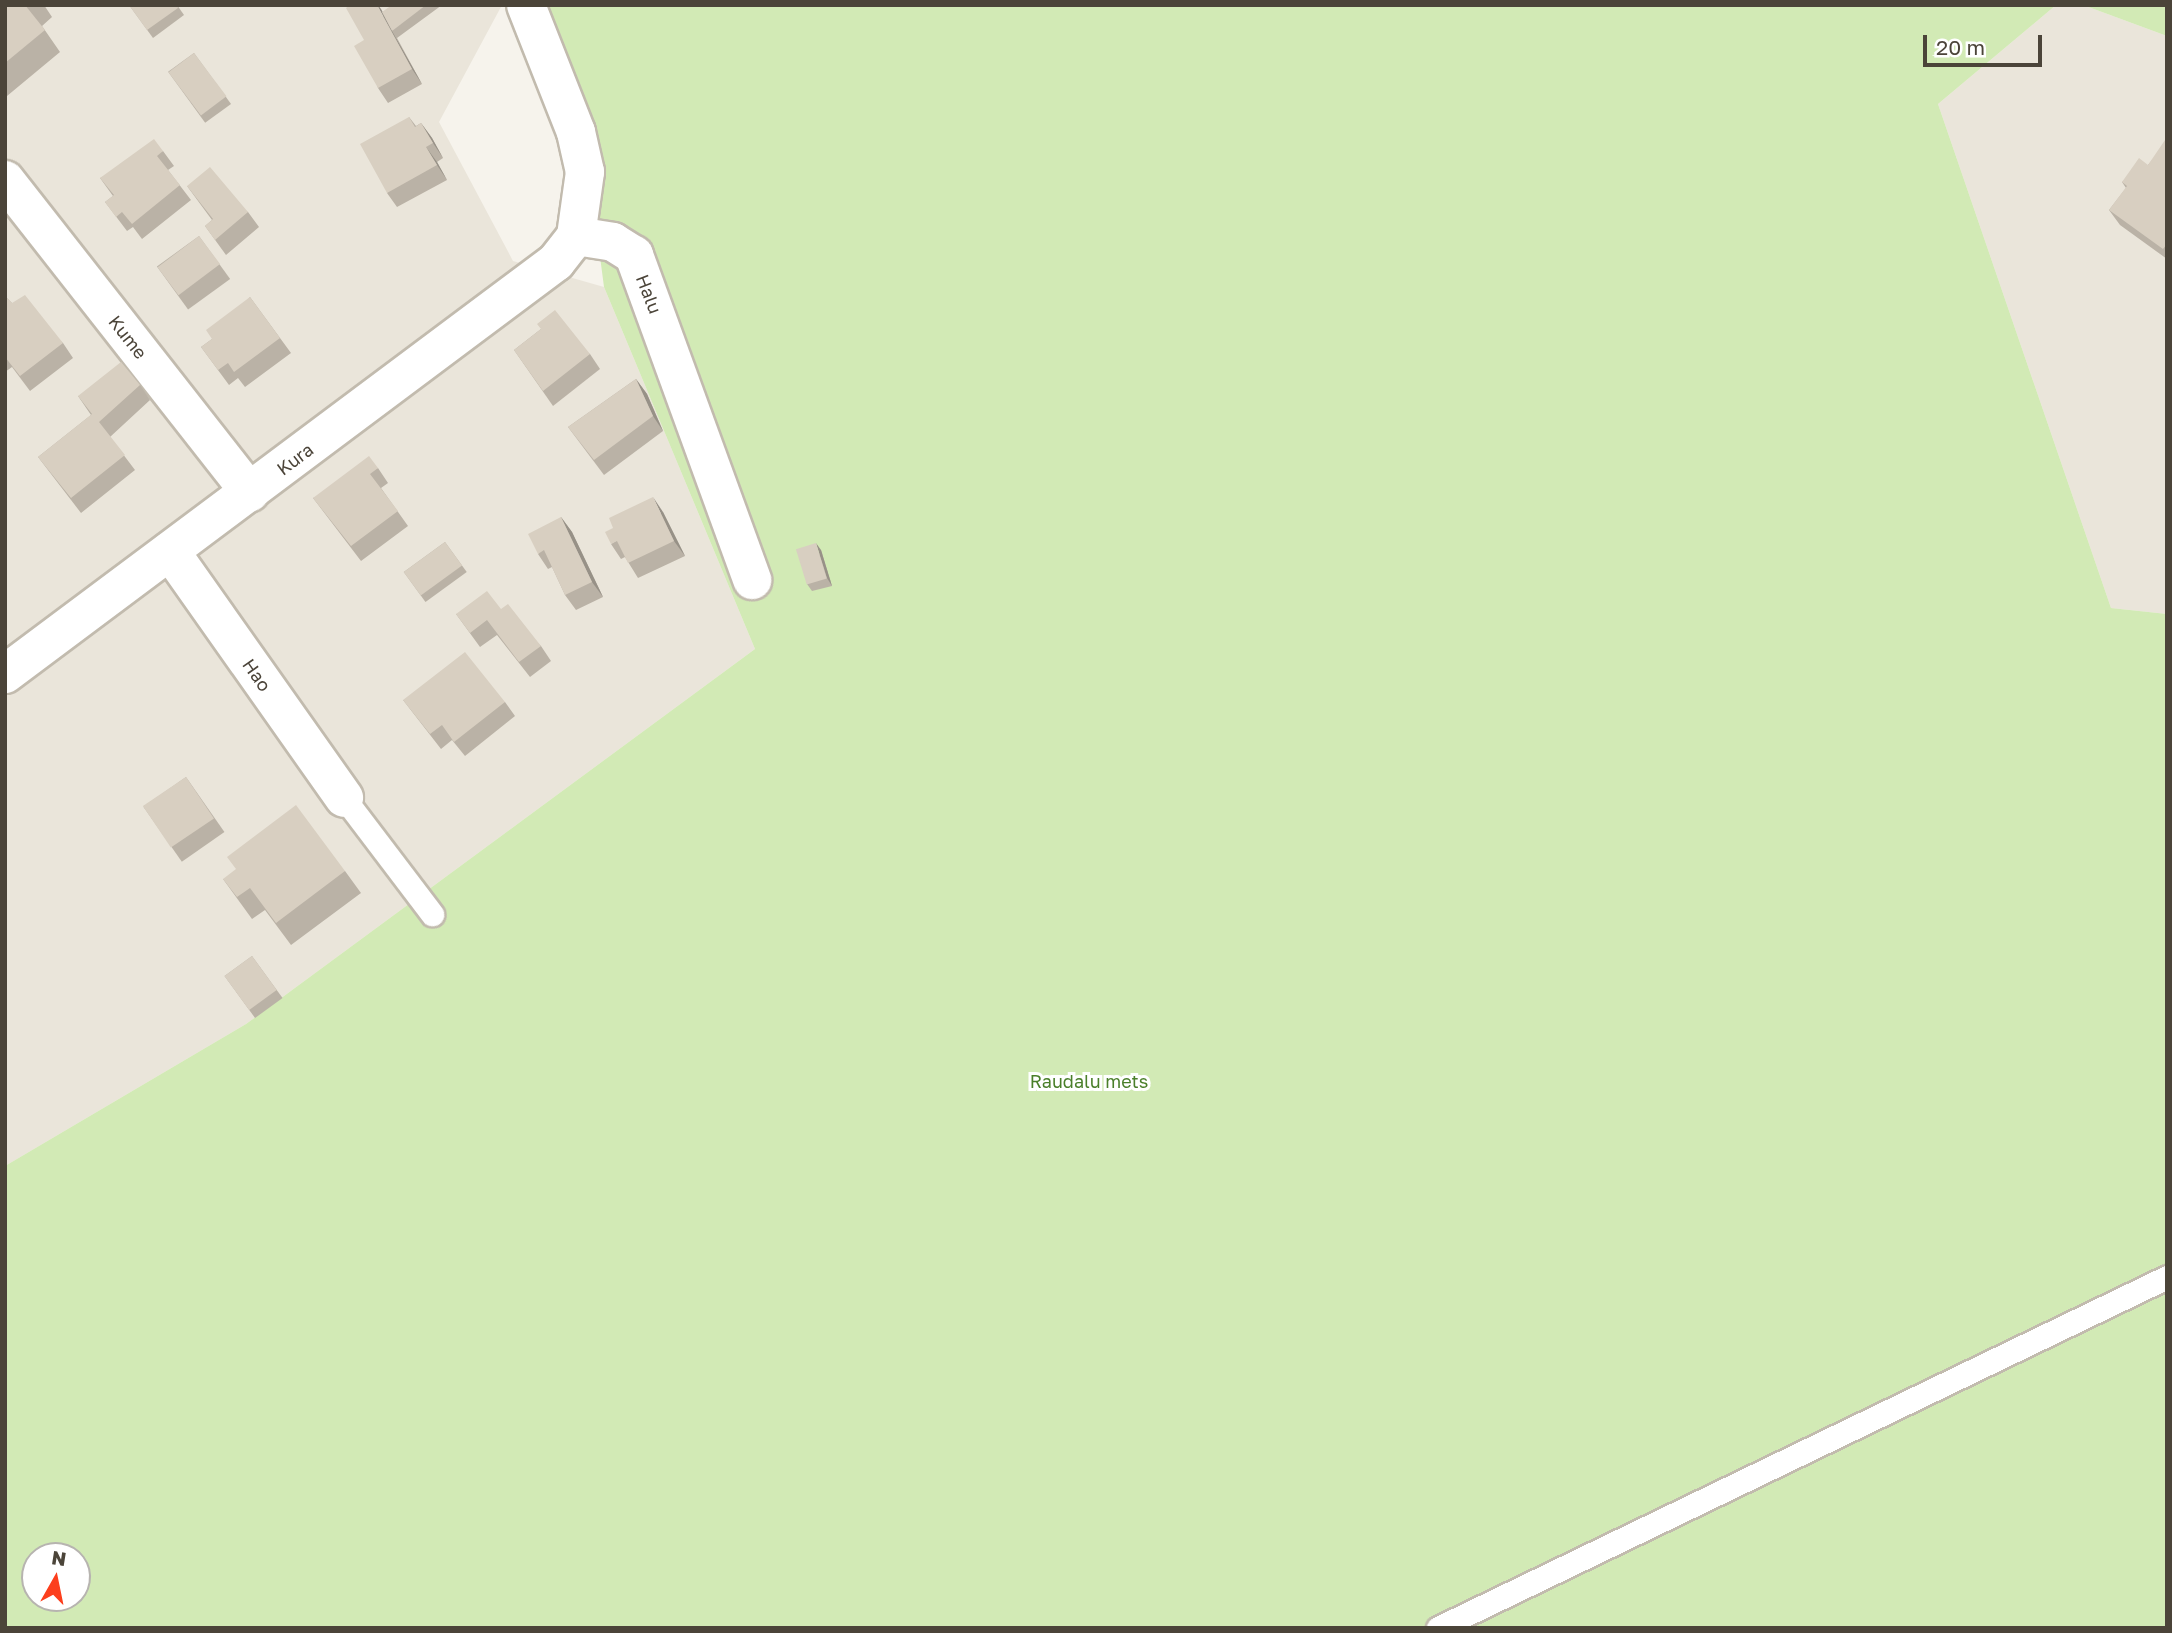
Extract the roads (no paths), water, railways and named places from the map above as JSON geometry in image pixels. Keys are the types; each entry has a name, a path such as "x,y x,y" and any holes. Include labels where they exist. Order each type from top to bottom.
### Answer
{"street":[{"path":"526,5 576,132 585,172 576,236"},
{"name":"Kume","path":"5,180 250,493"},
{"name":"Kura","path":"5,674 250,493 556,261 576,236"},
{"name":"Halu","path":"576,236 613,242 634,255 752,580"},
{"name":"Hao","path":"170,551 344,798"}],"lane":[{"path":"344,798 432,914"},
{"path":"1438,1628 2167,1277"}],"park label":[{"name":"Raudalu mets","path":"1089,1081"}]}
